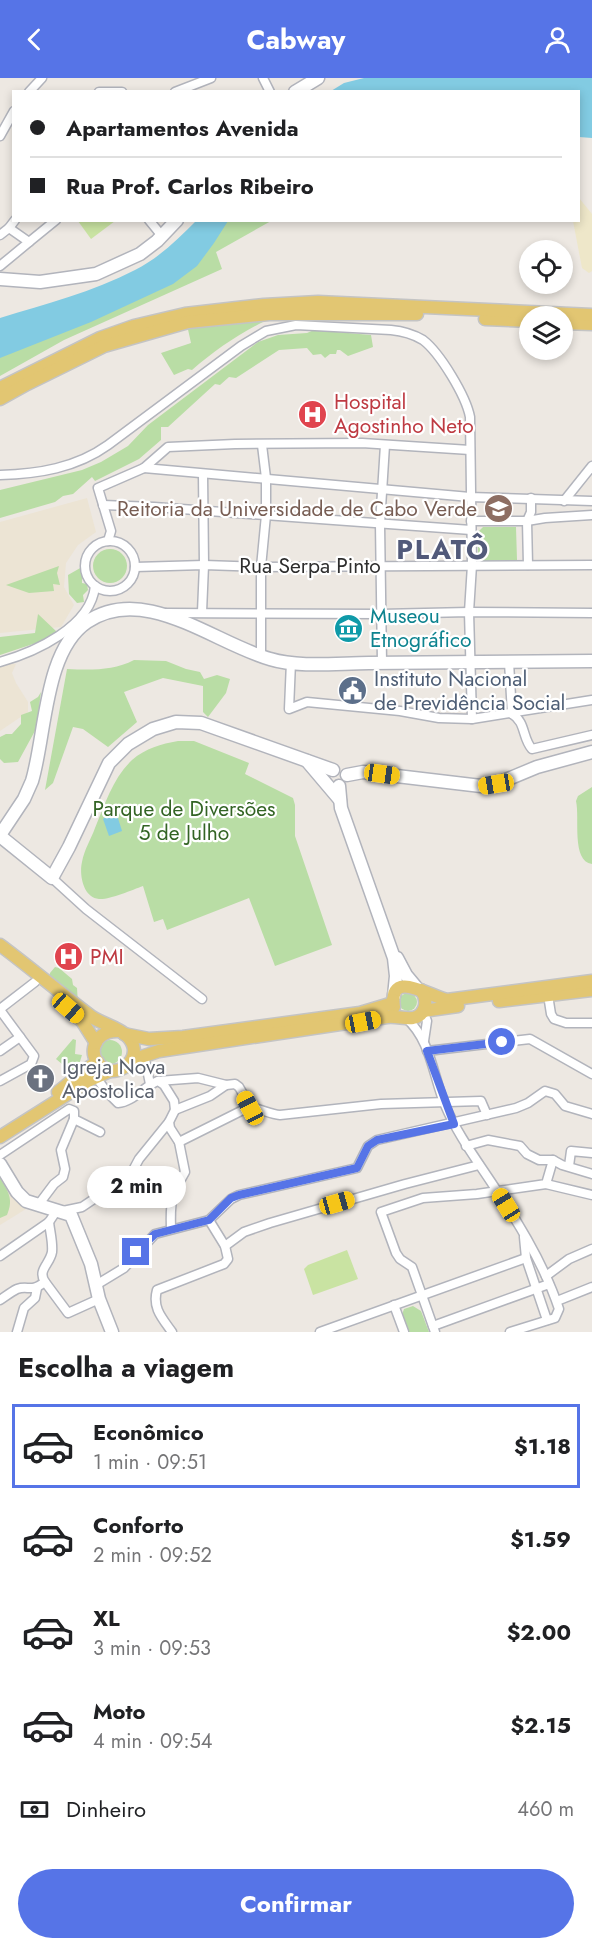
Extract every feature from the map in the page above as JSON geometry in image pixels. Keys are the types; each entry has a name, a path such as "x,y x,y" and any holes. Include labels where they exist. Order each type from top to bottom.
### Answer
{"main road":[{"path":"0,388 100,338 134,326 185,314 264,305 318,302 592,315"},
{"path":"0,399 104,346 188,322 269,314 427,314 519,320"},
{"path":"573,323 592,324"},
{"path":"0,945 93,1018 121,1032 149,1039 183,1037 360,1013 390,1004 397,992 406,986 418,988 447,1000 592,981"},
{"path":"0,954 82,1021 96,1043"},
{"path":"418,988 426,1002 423,1011"},
{"path":"0,1137 96,1077 110,1071 120,1070 138,1058 205,1044 404,1017 412,1018 423,1011 592,990"},
{"path":"394,998 397,1013 404,1017"},
{"path":"110,1071 98,1062 94,1051 96,1043 105,1033 121,1032 132,1043 134,1054 138,1058"},
{"path":"0,1129 98,1062"}],"street":[{"path":"30,90 42,78"},
{"path":"180,90 211,78"},
{"path":"298,90 318,78"},
{"path":"0,136 4,119"},
{"path":"0,266 54,222"},
{"path":"151,222 162,236"},
{"path":"0,279 40,282 96,274 140,254 175,222"},
{"path":"0,236 12,224 29,242"},
{"path":"0,476 47,471 87,459 266,331 296,325 401,330 420,339 436,353 468,408 471,429 472,719"},
{"path":"108,541 111,531 98,488 144,468 168,447 362,443 470,450"},
{"path":"261,656 261,567 266,515 266,478 262,445"},
{"path":"382,663 380,524 385,445"},
{"path":"564,501 592,466"},
{"path":"144,468 470,496 592,501"},
{"path":"202,612 204,474"},
{"path":"528,566 527,521 531,512 531,498"},
{"path":"103,505 380,524 471,525 592,515"},
{"path":"116,541 128,548 133,555 135,567 132,579 120,589 105,591 95,586 86,572 86,559 96,545 116,541"},
{"name":"Rua Serpa Pinto","path":"135,567 592,565"},
{"path":"0,662 52,642 86,610 94,598 95,586"},
{"path":"202,999 86,909 0,835 24,799 32,781 57,663 70,638 86,622 111,610 136,609 160,613 592,613"},
{"path":"160,613 272,660 382,663 592,661"},
{"path":"291,662 289,709 307,702 400,711 439,718 472,719 592,700"},
{"path":"509,662 512,714 520,720 532,749 592,735"},
{"path":"52,878 108,763 128,744 153,729 176,722 201,723 333,770 342,769 347,775"},
{"path":"347,775 363,772 481,786 496,784 537,767 592,752"},
{"path":"306,760 340,800"},
{"path":"333,770 330,779 333,784 339,786"},
{"path":"339,786 345,782 347,775"},
{"path":"339,786 340,800 389,943 396,976 394,998"},
{"path":"389,943 402,969 418,988"},
{"path":"0,1081 34,1062 34,1056 0,1010 35,982"},
{"path":"548,995 554,1019 566,1023 592,1023"},
{"path":"423,1011 427,1021 424,1041"},
{"path":"404,1017 424,1041 454,1124 466,1146 523,1230 557,1301 559,1309 555,1318 510,1332"},
{"path":"0,1051 20,1036"},
{"path":"427,1051 530,1039 592,1074"},
{"path":"0,1256 49,1222 60,1211 82,1207 131,1174 139,1159 170,1122 175,1110 170,1093 154,1083 138,1058"},
{"path":"96,1077 118,1103 126,1101 154,1083 198,1078 226,1085 235,1084 239,1087 250,1108"},
{"path":"175,1110 210,1096 226,1085"},
{"path":"96,1285 124,1268 155,1234 209,1220 231,1198 239,1195 357,1168 368,1146 377,1140 516,1108 545,1091 555,1094 565,1106 592,1114"},
{"path":"179,1142 247,1108 257,1108 280,1115 381,1104 481,1101 487,1115"},
{"path":"0,1155 69,1109 74,1111 74,1119 61,1150 65,1169 63,1177 54,1184 39,1204"},
{"path":"74,1119 100,1132"},
{"path":"170,1122 170,1128 179,1142 185,1172 170,1203 171,1229"},
{"path":"466,1146 488,1140 520,1146 527,1154 539,1160 553,1160 592,1174"},
{"path":"569,1166 571,1151 592,1153"},
{"path":"546,1184 553,1160"},
{"path":"0,1164 17,1192 26,1201 71,1215 92,1264 99,1299 112,1332"},
{"path":"225,1246 244,1232 270,1223 479,1165"},
{"path":"592,1195 546,1184 423,1198 381,1212 396,1254 400,1260 412,1267 420,1295 434,1329 536,1290 569,1259 592,1249"},
{"path":"172,1332 154,1303 157,1290 224,1264 228,1259 225,1246 209,1220"},
{"path":"49,1222 52,1252 41,1276 68,1313 99,1299"},
{"path":"523,1230 526,1258 547,1320"},
{"path":"320,1332 526,1258"},
{"path":"0,1300 19,1288 29,1290 45,1282"},
{"path":"557,1301 592,1287"},
{"path":"17,1332 24,1308 35,1299 37,1288"},
{"path":"394,1305 404,1332"}],"shaded area":[{"path":"87,498 96,532 78,545 66,563 64,587 74,605 61,627 0,633 0,522"},
{"path":"16,664 12,673 28,702 28,712 0,731 0,665"},
{"path":"0,1175 16,1199 26,1209 0,1225"}],"green space":[{"path":"79,222 114,222 91,239"},
{"path":"224,222 269,222 216,252 222,269 64,340 0,376 0,338 35,328"},
{"path":"262,316 263,322 226,344 192,370 188,369 174,375 161,353 191,343 187,325"},
{"path":"314,330 371,335 373,347 348,356 337,350 336,354 330,354 325,358 321,354 313,355 307,348 279,350 236,378 229,377 220,385 215,384 168,427 161,427 161,440 139,459 95,481 92,477 73,494 63,496 55,502 0,518 0,490 82,470 101,462 128,446 148,425 258,342 278,335 307,333"},
{"path":"483,527 516,527 517,560 478,561 478,532"},
{"path":"110,549 122,554 127,566 122,578 110,583 98,578 93,566 98,554"},
{"path":"59,566 57,573 60,585 53,584 54,591 29,593 6,585"},
{"path":"82,567 82,583 87,584 88,590 83,595 84,602 77,603 69,594 68,575"},
{"path":"38,614 57,632 45,640 0,655 0,637 35,633"},
{"path":"134,660 166,661 200,672 204,679 217,675 230,679 226,693 208,717 203,712 203,686 163,678 124,692 137,722 108,747 83,729 73,727 53,783 45,790 67,669 110,668"},
{"path":"41,692 36,729 18,762 4,763 0,759 0,737 12,734 21,724 21,715 32,711 30,702"},
{"name":"Parque de Diversões 5 de Julho","path":"178,741 194,741 249,763 245,774 293,798 295,836 332,945 275,966 249,898 167,930 163,919 154,922 143,886 103,899 94,898 89,894 83,885 81,873 83,858 115,783 125,767 143,752"},
{"path":"592,787 592,864 585,861 581,855 576,801 578,796"},
{"path":"55,967 72,979 73,985 77,988 78,1004 49,979"},
{"path":"408,993 414,996 417,1002 414,1008 408,1011 402,1008 399,1002 402,996"},
{"path":"73,1039 76,1040 75,1054 82,1055 76,1074 64,1072 62,1064 56,1059"},
{"path":"110,1040 115,1041 121,1047 121,1057 115,1063 110,1064 105,1063 99,1057 98,1052 99,1047 105,1041"},
{"path":"0,1178 8,1191 10,1204 7,1215 0,1218"},
{"path":"347,1250 358,1279 313,1295 304,1269 308,1265"},
{"path":"413,1306 421,1311 429,1332 407,1332 402,1315 404,1309"}],"sand":[{"path":"580,199 592,214 592,271 589,273 582,268 573,222 580,222"}],"water":[{"path":"364,78 592,78 592,138 580,137 580,90 333,90 344,83"},
{"path":"195,222 227,222 197,266 173,284 91,322 0,358 0,318 86,291 119,278 144,265"},
{"path":"109,814 117,815 122,831 109,836 103,819"}],"place":[{"name":"Hospital Agostinho Neto","path":"313,414"},
{"name":"Reitoria da Universidade de Cabo Verde","path":"498,509"},
{"name":"Museou Etnográfico","path":"349,628"},
{"name":"Instituto Nacional de Previdência Social","path":"353,691"},
{"name":"PMI","path":"69,957"},
{"name":"Igreja Nova Apostolica","path":"41,1079"}],"district":[{"name":"PLATÔ","path":"443,550"}],"route":[{"path":"136,1252 155,1234 209,1220 231,1198 357,1168 368,1146 377,1140 454,1124 427,1051 502,1042"}]}
